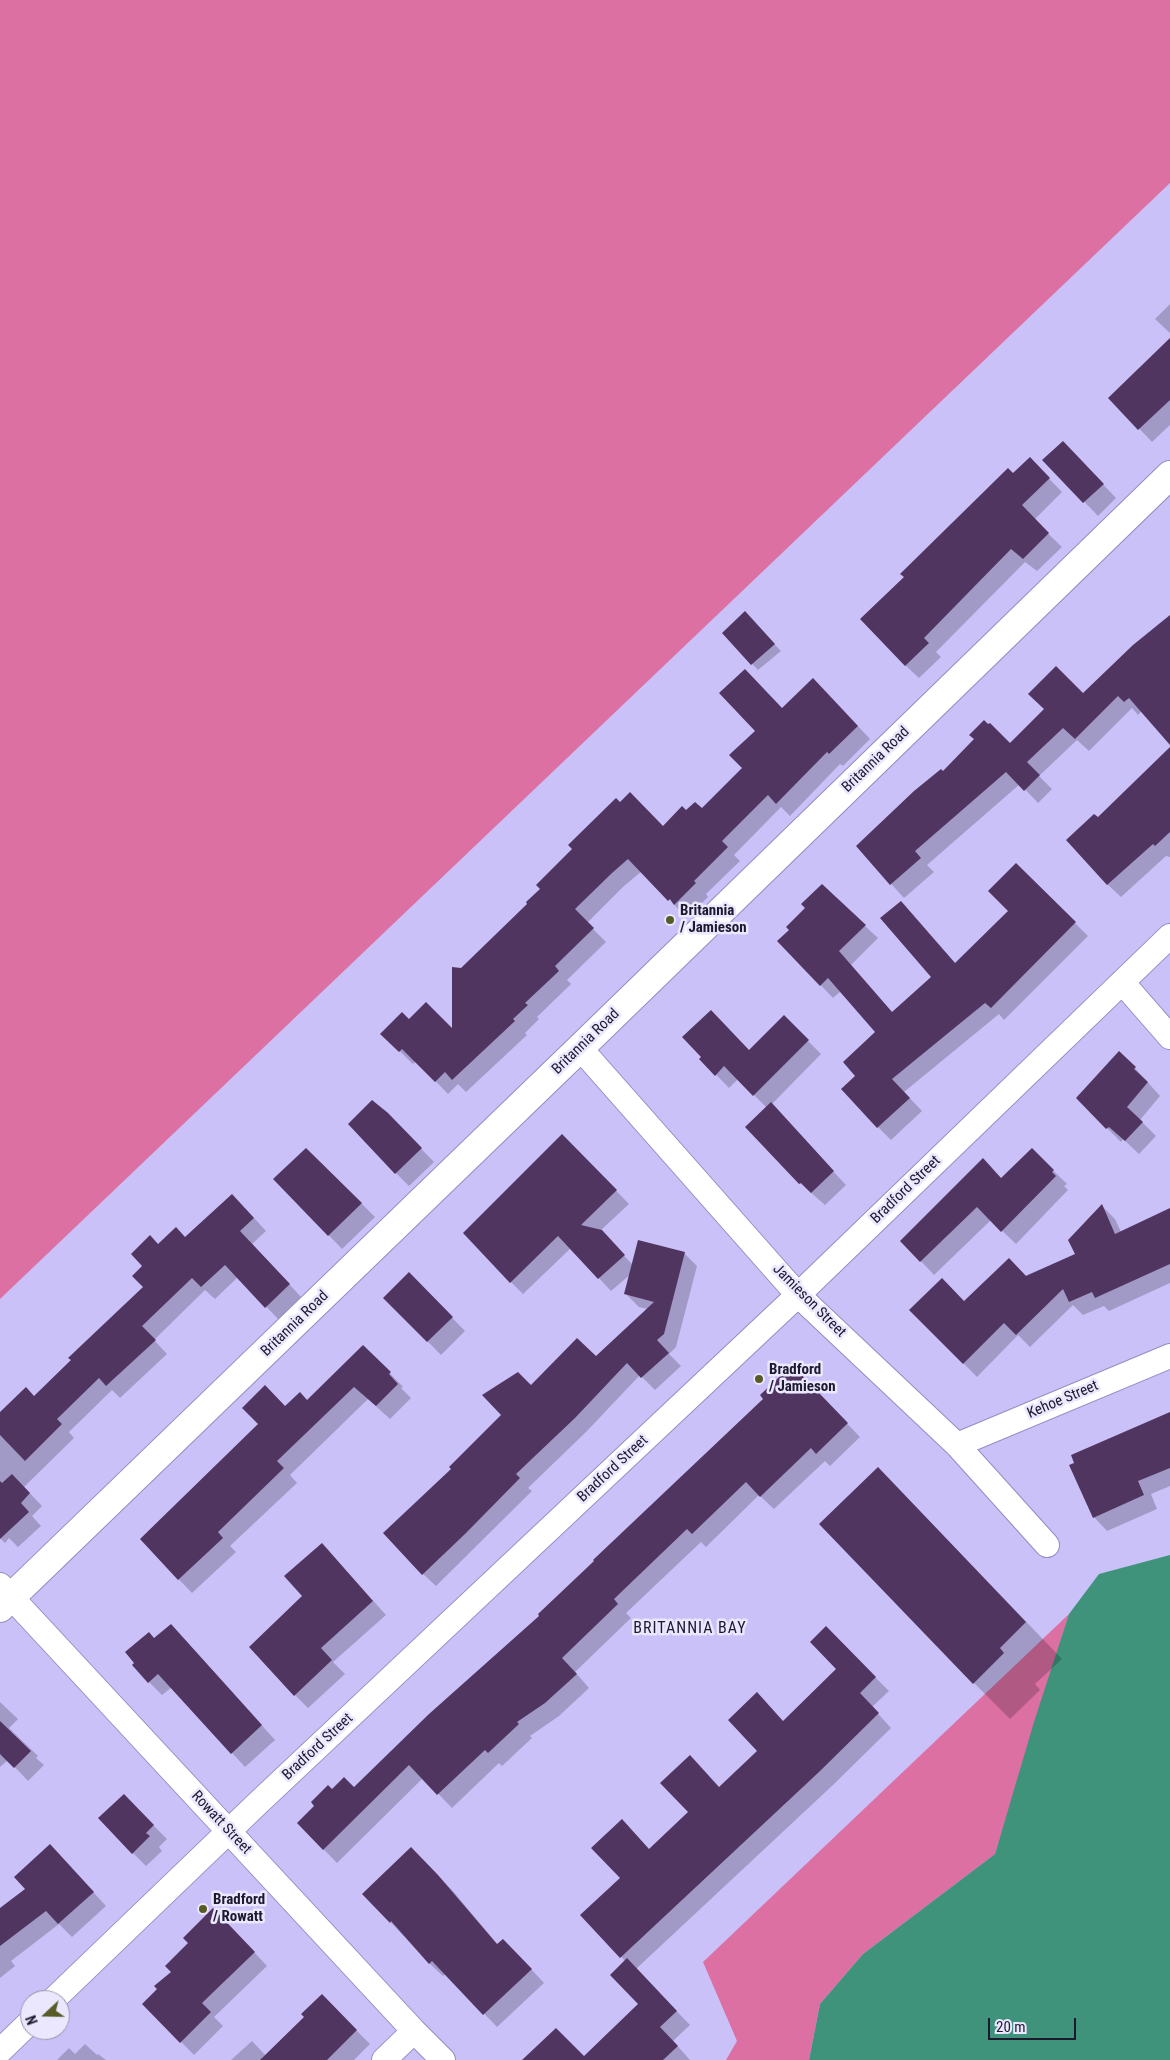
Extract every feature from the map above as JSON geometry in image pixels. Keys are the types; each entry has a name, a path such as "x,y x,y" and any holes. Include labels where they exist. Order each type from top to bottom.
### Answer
{"street":[{"name":"Britannia Road","path":"4,1597 580,1048 1170,475"},
{"name":"Bradford Street","path":"63,1990 228,1831 798,1295 1170,936"},
{"path":"1122,982 1170,1037"},
{"name":"Jamieson Street","path":"580,1048 798,1295 957,1444 1048,1544"},
{"name":"Kehoe Street","path":"957,1444 1170,1356"},
{"name":"Rowatt Street","path":"4,1597 228,1831 443,2060"},
{"path":"384,2060 414,2031"},
{"path":"0,2051 20,2032"}],"shaded area":[{"path":"0,0 1170,0 1170,183 0,1299"},
{"path":"1170,1555 1170,2060 809,2060 820,2004 863,1954 995,1854 1034,1722 1069,1614 1099,1574"},
{"path":"1069,1614 995,1854 863,1954 820,2004 809,2060 726,2060 737,2041 703,1962"}],"building":[{"path":"1170,338 1170,400 1138,430 1108,398"},
{"path":"1063,441 1104,484 1083,503 1042,460"},
{"path":"1030,457 1050,478 1022,505 1049,533 1023,559 1011,549 924,638 929,643 905,666 860,619 904,577 900,574 1008,468 1013,473"},
{"path":"745,611 775,644 751,665 722,633"},
{"path":"1170,615 1170,745 1129,698 1124,702 1118,696 1075,739 1063,728 1027,762 1040,775 1024,791 1006,772 915,851 921,858 890,885 856,846 914,791 941,769 943,771 974,739 969,735 984,720 988,724 990,723 1010,743 1044,709 1028,694 1056,666 1083,693 1133,645"},
{"path":"745,669 782,708 813,678 858,726 829,754 827,752 776,804 768,795 722,841 728,847 694,881 696,883 674,905 628,859 575,909 594,928 555,966 559,971 525,1003 528,1005 513,1019 515,1021 452,1080 445,1072 435,1082 402,1049 399,1052 380,1034 402,1012 409,1019 426,1002 452,1028 452,967 461,968 527,904 526,902 540,889 536,885 572,849 568,845 616,798 620,802 630,792 663,826 682,806 686,810 695,802 702,808 742,768 729,755 755,731 719,693"},
{"path":"1170,747 1170,832 1155,846 1153,844 1107,885 1066,840 1094,814 1098,817"},
{"path":"1016,863 1076,922 991,1008 985,1003 892,1079 910,1098 877,1128 841,1089 855,1076 843,1062 875,1032 828,978 820,986 777,941 789,930 786,927 805,908 801,904 822,884 866,925 839,951 892,1012 931,977 880,918 901,901 955,963 1008,911 988,891"},
{"path":"711,1010 749,1050 784,1015 809,1040 753,1096 724,1066 715,1076 699,1059 701,1057 682,1037"},
{"path":"1119,1051 1148,1082 1127,1107 1143,1122 1125,1141 1109,1127 1106,1129 1076,1098"},
{"path":"372,1100 388,1113 422,1148 395,1174 348,1124"},
{"path":"771,1102 834,1171 811,1193 801,1183 799,1184 745,1127"},
{"path":"562,1134 617,1190 581,1225 602,1230 625,1255 598,1279 558,1236 510,1283 463,1233"},
{"path":"306,1148 362,1203 328,1236 273,1179"},
{"path":"1032,1148 1054,1170 1052,1172 1056,1176 1001,1232 977,1207 920,1262 900,1241 983,1158 1001,1178"},
{"path":"232,1194 254,1218 240,1231 290,1284 265,1308 225,1265 201,1287 192,1278 142,1326 156,1340 106,1386 99,1378 57,1419 62,1424 25,1461 0,1435 0,1412 26,1387 34,1396 71,1360 68,1358 143,1287 132,1276 142,1266 131,1254 150,1235 158,1244 176,1227 185,1237"},
{"path":"1102,1204 1115,1234 1170,1208 1170,1264 1095,1298 1092,1292 1069,1302 1063,1289 1016,1335 1004,1323 963,1364 909,1310 942,1278 964,1301 1009,1258 1026,1276 1075,1254 1068,1240"},
{"path":"638,1240 685,1252 664,1334 657,1340 669,1353 641,1378 627,1363 575,1418 516,1474 520,1478 422,1575 383,1533 451,1469 449,1467 501,1415 482,1395 518,1372 531,1385 577,1338 596,1356 654,1302 624,1294"},
{"path":"409,1272 453,1317 427,1342 383,1298"},
{"path":"363,1345 391,1372 389,1374 398,1384 376,1406 354,1387 277,1461 284,1468 218,1532 223,1538 178,1580 140,1539 258,1424 242,1408 265,1385 285,1406 300,1392 307,1400"},
{"path":"792,1365 848,1423 816,1454 811,1448 760,1497 746,1482 692,1534 687,1529 614,1599 618,1604 562,1658 577,1674 545,1703 517,1722 519,1724 488,1753 485,1750 437,1795 409,1765 323,1850 297,1823 314,1806 311,1802 328,1785 332,1789 344,1777 354,1787 429,1714 539,1616 538,1614 593,1560 763,1399 760,1395"},
{"path":"1170,1412 1170,1468 1138,1481 1144,1495 1093,1518 1069,1465 1074,1463 1071,1455"},
{"path":"878,1467 1026,1622 1000,1648 1004,1653 973,1684 819,1524"},
{"path":"12,1474 30,1493 21,1503 29,1512 0,1539 0,1481 2,1483"},
{"path":"322,1543 373,1601 321,1648 332,1660 294,1696 249,1647 302,1596 284,1576"},
{"path":"171,1624 262,1725 231,1754 158,1674 148,1683 132,1665 134,1663 125,1652 149,1632 154,1638"},
{"path":"826,1626 876,1677 860,1693 879,1713 819,1772 620,1958 580,1915 620,1878 591,1848 622,1819 649,1849 688,1812 660,1783 690,1755 719,1787 757,1751 728,1720 757,1692 783,1721 836,1669 810,1642"},
{"path":"0,1721 31,1751 14,1768 0,1754"},
{"path":"124,1794 154,1825 146,1833 150,1836 132,1854 98,1818"},
{"path":"50,1844 94,1892 58,1924 46,1911 0,1946 0,1908 25,1889 14,1877"},
{"path":"411,1847 438,1875 497,1944 503,1939 532,1969 483,2015 432,1961 429,1964 391,1921 390,1923 362,1894"},
{"path":"213,1908 255,1952 202,2003 211,2012 180,2043 142,2004 157,1989 154,1986 171,1972 165,1966 188,1943 183,1938"},
{"path":"627,1958 677,2011 660,2027 678,2046 663,2060 522,2060 556,2028 584,2056 638,2004 610,1975"},
{"path":"322,1994 357,2030 327,2060 260,2060 304,2017 301,2014"}],"place":[{"name":"Britannia / Jamieson","path":"670,920"},
{"name":"Bradford / Jamieson","path":"759,1379"},
{"name":"Bradford / Rowatt","path":"203,1909"}],"district":[{"name":"BRITANNIA BAY","path":"690,1629"}]}
